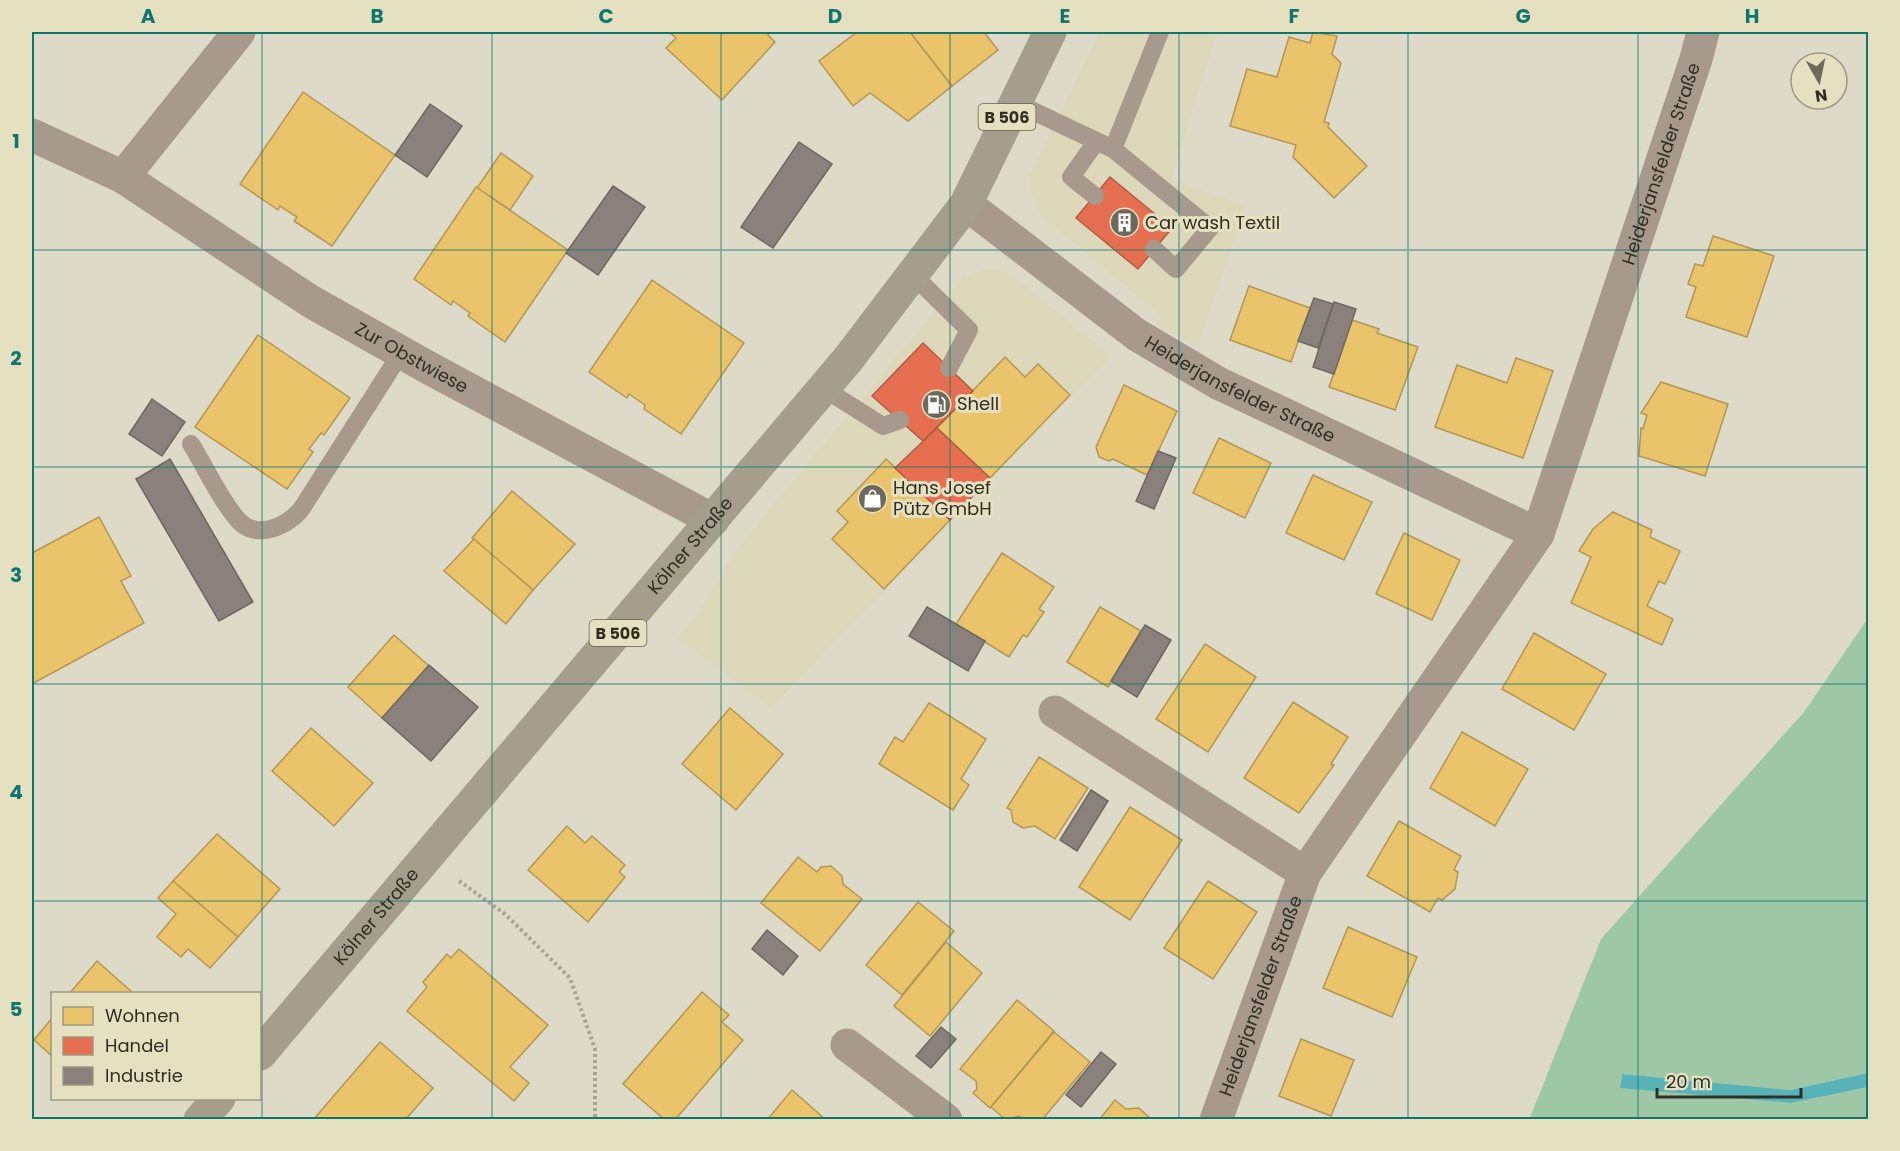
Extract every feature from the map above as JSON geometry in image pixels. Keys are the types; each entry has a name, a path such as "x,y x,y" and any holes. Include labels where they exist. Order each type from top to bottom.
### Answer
{"main road":[{"name":"Kölner Straße","path":"261,1053 823,388 912,274 966,204 1050,32"},
{"path":"200,1119 217,1100"}],"street":[{"path":"123,177 239,32"},
{"name":"Heiderjansfelder Straße","path":"1216,1119 1305,873 1538,534 1703,32"},
{"name":"Zur Obstwiese","path":"32,131 123,177 310,301 712,520"},
{"name":"Heiderjansfelder Straße","path":"966,204 1137,335 1218,383 1538,534"},
{"name":"Heiderjansfelder Straße","path":"1055,712 1305,873"},
{"path":"847,1045 946,1119"}],"lane":[{"path":"1113,149 1160,32"},
{"path":"1014,102 1113,149 1210,228 1176,268 1154,249"},
{"path":"1095,196 1071,177 1096,142"},
{"path":"912,274 969,330 949,368"},
{"path":"191,444 238,520 256,528 269,529 283,526 295,518 302,508 401,352"},
{"path":"823,388 882,426 900,420"}],"path":[{"path":"427,856 505,915 570,978 595,1049 595,1119"}],"shaded area":[{"path":"1100,32 1217,32 1171,180 1246,206 1197,348 1156,324 1162,317 1042,217 1031,191 1030,175"},
{"path":"988,269 1005,272 1017,279 1111,356 771,708 677,638 697,615 734,554 766,513 963,277"}],"green space":[{"path":"1868,618 1868,1073 1790,1090 1622,1074 1620,1087 1791,1103 1868,1087 1868,1119 1529,1120 1601,939 1804,712"}],"water":[{"path":"1868,1073 1868,1087 1791,1103 1620,1088 1622,1074 1790,1090"}],"building: Wohnen":[{"path":"669,32 771,32 768,35 775,42 722,100 666,48 676,38"},
{"path":"857,32 910,32 952,86 908,121 870,93 853,106 819,61"},
{"path":"910,32 984,32 998,50 952,86"},
{"path":"1313,32 1337,36 1332,54 1341,63 1324,122 1329,123 1328,127 1367,166 1334,198 1293,157 1296,145 1230,126 1247,69 1277,77 1289,37 1310,43"},
{"path":"303,92 395,155 332,246 294,221 297,217 280,206 278,210 240,184"},
{"path":"501,153 533,176 510,210 477,188"},
{"path":"476,187 568,250 505,342 468,316 470,313 453,301 451,305 414,279"},
{"path":"1713,236 1774,256 1747,337 1686,317 1696,287 1688,284 1695,264 1703,266"},
{"path":"652,280 744,343 681,434 644,409 645,405 629,394 627,398 589,372"},
{"path":"1249,286 1310,308 1291,362 1230,340"},
{"path":"1352,320 1379,329 1377,333 1418,347 1395,410 1329,387"},
{"path":"258,335 350,398 324,435 321,433 309,449 313,452 287,489 195,427"},
{"path":"1005,357 1025,377 1038,364 1070,395 990,478 937,428"},
{"path":"1516,358 1553,371 1523,458 1435,427 1457,365 1507,383"},
{"path":"1661,382 1728,404 1705,476 1639,456 1641,428 1643,429 1647,415 1641,413"},
{"path":"1124,385 1177,411 1147,475 1113,459 1109,461 1099,457 1096,447"},
{"path":"1219,438 1271,463 1245,518 1193,493"},
{"path":"886,459 950,520 884,589 832,539 848,522 837,511"},
{"path":"1313,475 1372,502 1344,560 1286,533"},
{"path":"512,491 575,544 533,590 472,538"},
{"path":"1613,512 1652,530 1650,537 1680,551 1665,584 1659,581 1647,606 1673,619 1662,645 1571,603 1591,557 1579,551 1593,529"},
{"path":"99,517 131,576 121,581 144,623 32,684 32,553"},
{"path":"1404,533 1460,560 1432,620 1376,594"},
{"path":"474,539 533,590 506,624 444,571"},
{"path":"1002,553 1054,587 1039,609 1044,612 1027,637 1023,635 1009,657 956,624"},
{"path":"1100,607 1141,631 1108,687 1067,662"},
{"path":"1534,633 1606,674 1574,730 1502,689"},
{"path":"394,635 429,666 382,718 348,687"},
{"path":"1205,644 1256,677 1208,752 1156,719"},
{"path":"1293,702 1348,737 1331,764 1334,765 1299,813 1244,778"},
{"path":"929,703 986,739 961,779 969,785 953,810 879,764 895,737 903,742"},
{"path":"730,708 783,754 736,810 682,764"},
{"path":"311,728 373,783 334,826 272,771"},
{"path":"1462,732 1528,769 1495,826 1430,788"},
{"path":"1039,757 1088,788 1055,839 1035,826 1023,828 1013,822 1011,810 1007,808"},
{"path":"1130,807 1182,840 1130,920 1079,887"},
{"path":"1399,821 1461,856 1454,870 1458,872 1455,889 1442,900 1438,898 1430,912 1367,876"},
{"path":"567,826 585,843 592,836 625,865 619,872 625,877 588,922 528,870"},
{"path":"217,834 280,889 238,937 173,881"},
{"path":"798,857 817,872 821,867 831,866 842,876 843,884 862,899 820,951 761,903"},
{"path":"173,881 238,937 210,968 188,949 181,957 157,937 176,914 158,898"},
{"path":"1208,881 1257,912 1213,979 1164,948"},
{"path":"918,902 954,931 902,995 866,965"},
{"path":"1348,927 1417,957 1392,1017 1323,988"},
{"path":"946,942 982,973 930,1036 894,1006"},
{"path":"459,949 548,1025 510,1067 529,1083 514,1101 407,1011 427,987 423,982 447,954 451,958"},
{"path":"97,961 132,992 71,992"},
{"path":"702,992 729,1015 722,1022 743,1040 675,1120 665,1120 623,1084"},
{"path":"1017,1000 1054,1031 990,1108 973,1093 977,1089 976,1081 960,1069"},
{"path":"51,1019 51,1055 34,1040"},
{"path":"1054,1032 1090,1062 1042,1120 1024,1120 1019,1116 1006,1120 991,1107"},
{"path":"1301,1039 1354,1060 1331,1116 1279,1096"},
{"path":"380,1042 433,1088 405,1120 313,1120"},
{"path":"792,1090 826,1120 767,1120"},
{"path":"1115,1100 1126,1109 1139,1108 1152,1120 1099,1120"}],"building: Handel":[{"name":"Car wash Textil","path":"1110,177 1172,228 1138,269 1076,218"},
{"path":"923,343 973,391 923,441 872,396"},
{"path":"937,428 990,478 950,520 895,468"}],"building: Industrie":[{"path":"430,104 462,126 427,177 395,155"},
{"path":"799,142 832,164 773,248 741,227"},
{"path":"613,186 645,207 598,275 566,253"},
{"path":"1314,298 1333,304 1318,348 1298,341"},
{"path":"1334,302 1356,309 1334,374 1313,367"},
{"path":"152,399 185,422 162,456 129,434"},
{"path":"1158,451 1176,458 1154,509 1136,501"},
{"path":"170,459 253,602 219,621 136,479"},
{"path":"927,607 985,641 968,671 909,636"},
{"path":"1145,625 1171,640 1137,697 1111,681"},
{"path":"429,665 478,707 431,761 382,718"},
{"path":"1091,790 1108,801 1077,851 1060,840"},
{"path":"767,930 798,956 783,975 752,949"},
{"path":"941,1027 956,1039 931,1068 916,1056"},
{"path":"1101,1052 1116,1064 1081,1107 1066,1095"}],"place":[{"name":"Car wash Textil","path":"1124,223"},
{"name":"Shell","path":"936,404"},
{"name":"Hans Josef Pütz GmbH","path":"872,498"}]}
